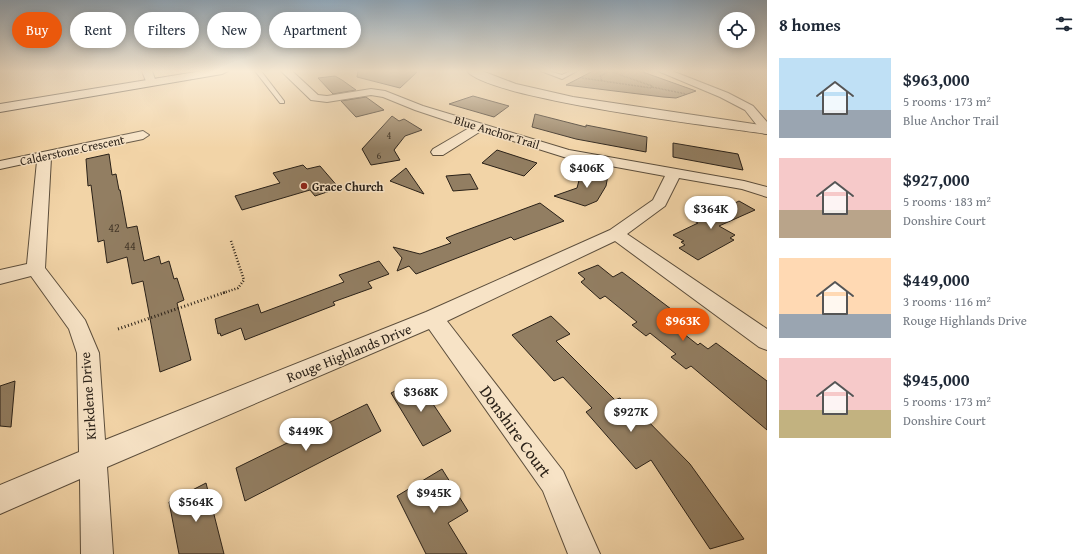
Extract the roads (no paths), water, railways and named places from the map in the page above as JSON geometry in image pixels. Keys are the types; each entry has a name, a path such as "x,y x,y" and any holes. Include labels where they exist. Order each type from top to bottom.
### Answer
{"street":[{"path":"0,108 52,97"},
{"name":"Blue Anchor Trail","path":"315,97 327,99 340,97"},
{"name":"Blue Anchor Trail","path":"393,97 480,127 567,154 744,185 767,192"},
{"path":"559,97 583,102 767,130"},
{"path":"728,97 749,108 767,130"},
{"path":"438,152 480,127"},
{"name":"Calderstone Crescent","path":"0,165 143,134"},
{"path":"0,277 36,268 44,156"},
{"name":"Rouge Highlands Drive","path":"0,500 92,460 433,318 616,234 659,203 674,173"},
{"path":"616,234 767,341"},
{"name":"Kirkdene Drive","path":"36,268 44,282 78,326 88,353 97,554"},
{"name":"Donshire Court","path":"433,318 553,481 584,554"}],"lane":[{"path":"278,97 282,102"}],"place":[{"name":"Grace Church","path":"304,186"}]}
